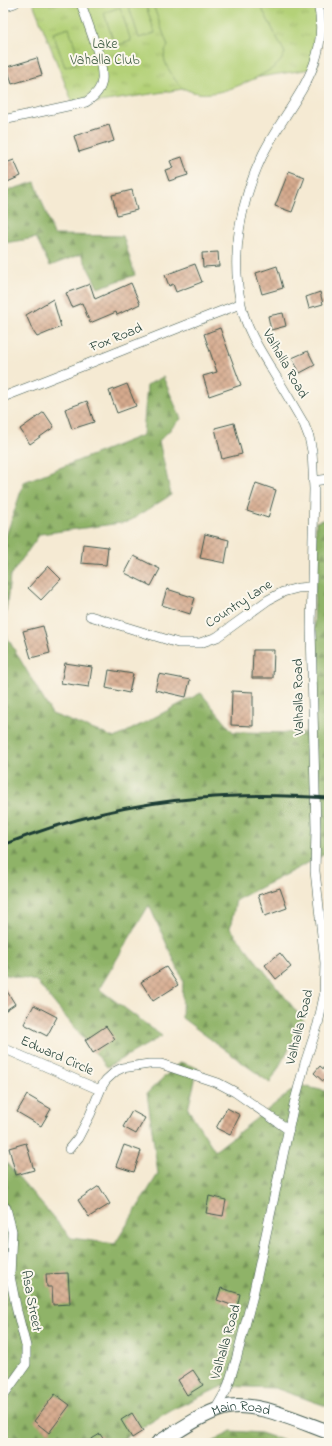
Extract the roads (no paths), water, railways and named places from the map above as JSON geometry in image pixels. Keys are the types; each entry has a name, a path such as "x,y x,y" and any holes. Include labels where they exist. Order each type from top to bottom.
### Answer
{"main road":[{"name":"Main Road","path":"158,1443 214,1412 224,1408 244,1406 274,1413 329,1432"}],"street":[{"path":"3,7 15,3"},
{"path":"3,120 86,102 97,93 102,83 102,67 81,3"},
{"name":"Valhalla Road","path":"214,1412 227,1389 254,1295 294,1104 305,1063 318,1024 324,996 325,963 315,871 316,829 312,698 311,587 313,481 312,450 304,424 248,328 240,304 237,274 237,239 247,194 263,154 305,84 318,56 322,29 318,3"},
{"name":"Fox Road","path":"3,397 240,304"},
{"path":"313,481 329,479"},
{"name":"Country Lane","path":"90,616 178,642 200,644 217,637 268,600 283,592 298,588 311,587"},
{"name":"Edward Circle","path":"3,1048 100,1090"},
{"path":"69,1149 78,1138 102,1086 110,1076 122,1068 129,1066 161,1064 218,1083 234,1092 289,1130"},
{"name":"Asa Street","path":"3,1206 6,1208 12,1231 10,1276 16,1311 26,1346 26,1364 3,1396"}],"railway":[{"path":"3,845 75,820 125,808 176,800 249,795 329,798"}],"park label":[{"name":"Lake Vahalla Club","path":"105,52"}]}
